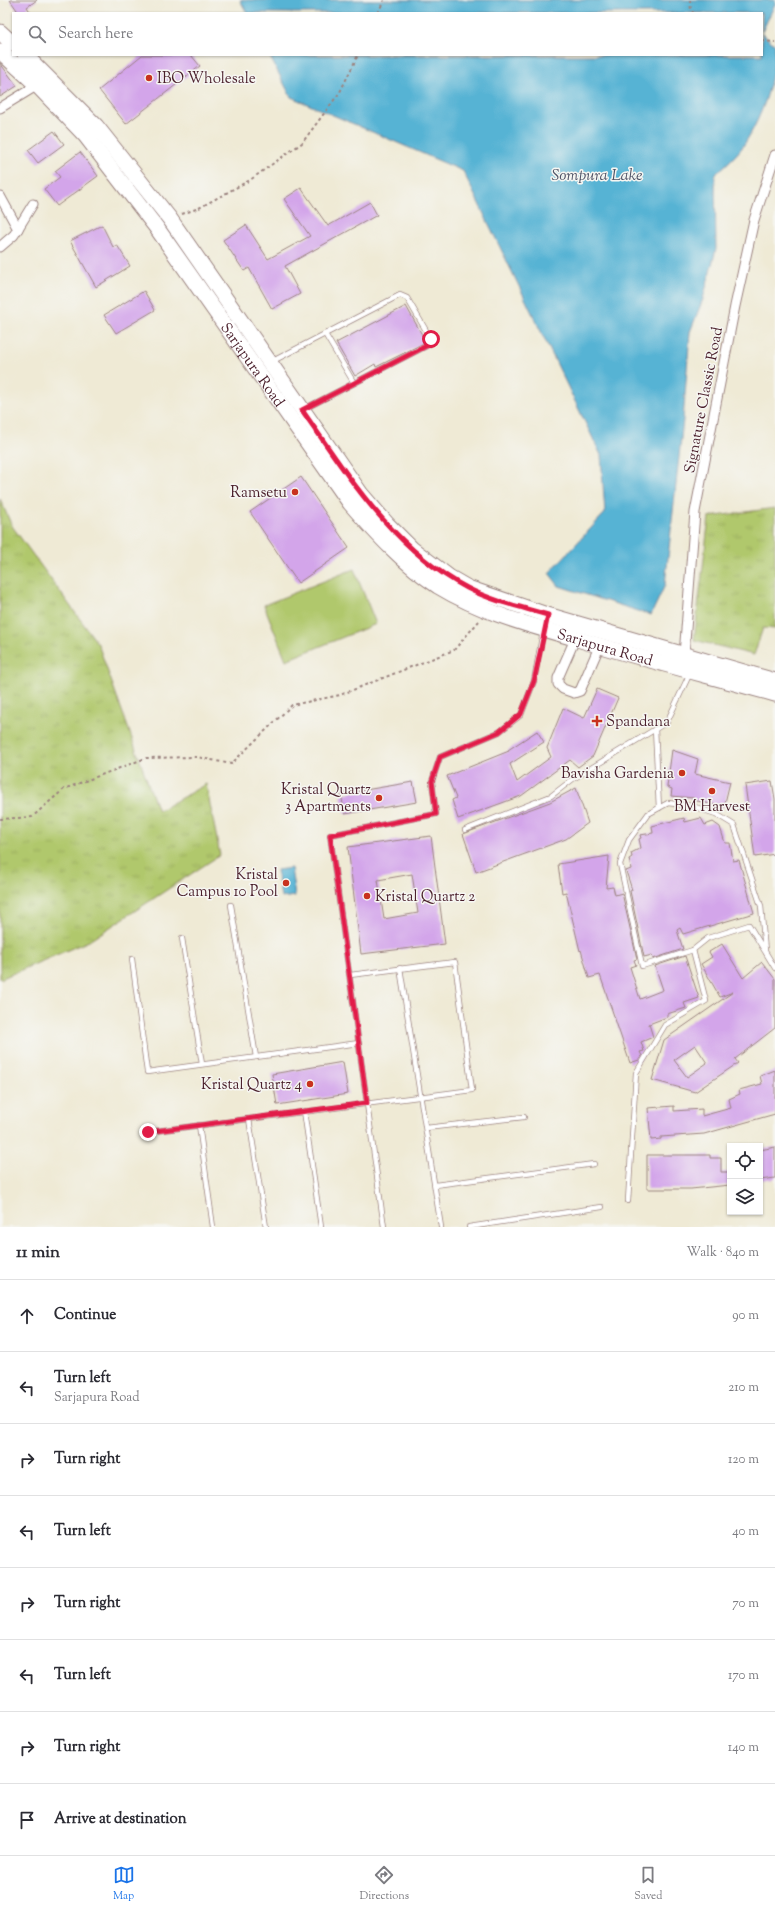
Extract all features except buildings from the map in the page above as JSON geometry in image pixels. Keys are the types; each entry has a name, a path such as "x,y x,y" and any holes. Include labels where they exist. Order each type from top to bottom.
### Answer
{"main road":[{"path":"0,32 12,43"},
{"name":"Sarjapura Road","path":"0,51 43,82 96,126 170,219 240,332 350,503 377,534 401,557 437,585 488,611 546,622 684,655 773,687"},
{"name":"Sarjapura Road","path":"26,56 43,82 156,227 240,332 270,362 361,494 387,524 412,549 449,577 468,588 546,622 575,638 690,672 773,687"}],"street":[{"path":"0,108 43,82"},
{"name":"Signature Classic Road","path":"684,655 695,512 735,306 754,220 775,155"},
{"path":"0,196 18,229"},
{"path":"0,247 14,235 33,204"},
{"path":"575,638 558,678 558,684 563,689 574,693 580,691 599,646"}],"lane":[{"path":"270,362 400,295 407,298 431,339 430,344 302,410"},
{"path":"325,334 354,383"},
{"path":"384,1227 330,835 436,814 432,781 440,757 499,732 521,714 534,681 546,622"},
{"path":"465,830 551,796 573,779 667,722 690,672"},
{"path":"655,729 658,808"},
{"path":"765,951 761,906 734,825 716,814 692,806 668,804 648,814 629,840 620,864 642,966 693,950 708,938 750,925 765,951 775,968"},
{"path":"231,905 256,1057"},
{"path":"182,938 202,1064"},
{"path":"628,1201 636,1073 665,1025 706,1001 693,950"},
{"path":"132,959 147,1072 359,1043"},
{"path":"148,1132 421,1095 472,1090 455,962 350,975"},
{"path":"400,968 441,1227"},
{"path":"304,1111 320,1227"},
{"path":"426,1128 524,1117"},
{"path":"249,1119 266,1227"},
{"path":"199,1126 213,1227"},
{"path":"434,1185 594,1164"},
{"path":"469,1227 602,1207"}],"path":[{"path":"378,12 384,0"},
{"path":"690,0 693,12"},
{"path":"763,41 775,42"},
{"path":"170,219 199,208 250,180 302,143 340,92 358,56"},
{"path":"0,819 32,816 64,789 146,758 197,757 231,764 292,705 340,695 454,650 488,611"}],"green space":[{"path":"0,499 12,526 98,644 158,811 206,784 220,855 89,941 0,979"},
{"path":"775,508 775,629 763,628 754,655 694,640 709,517"},
{"path":"354,569 376,624 286,660 264,605"}],"water":[{"path":"240,0 775,0 775,4 763,30 763,12 246,12"},
{"name":"Sompura Lake","path":"763,34 775,45 773,71 770,84 767,96 757,120 742,147 735,156 715,175 716,249 703,299 690,332 683,420 665,585 651,615 559,586 549,573 605,513 601,455 463,171 291,97 270,56 763,56"},
{"name":"Kristal Campus 10 Pool","path":"291,868 295,896 281,898 277,870"}],"place":[{"name":"IBO Wholesale","path":"149,78"},
{"name":"Ramsetu","path":"295,492"},
{"name":"Spandana","path":"597,721"},
{"name":"Bavisha Gardenia","path":"682,773"},
{"name":"BM Harvest","path":"712,791"},
{"name":"Kristal Quartz 3 Apartments","path":"379,798"},
{"name":"Kristal Campus 10 Pool","path":"286,883"},
{"name":"Kristal Quartz 2","path":"367,896"},
{"name":"Kristal Quartz 4","path":"310,1084"}],"route":[{"path":"148,1132 367,1103 330,835 436,814 432,781 440,757 499,732 521,714 534,681 548,615 468,588 449,577 412,549 387,524 361,494 302,410 430,344 431,339"}]}
